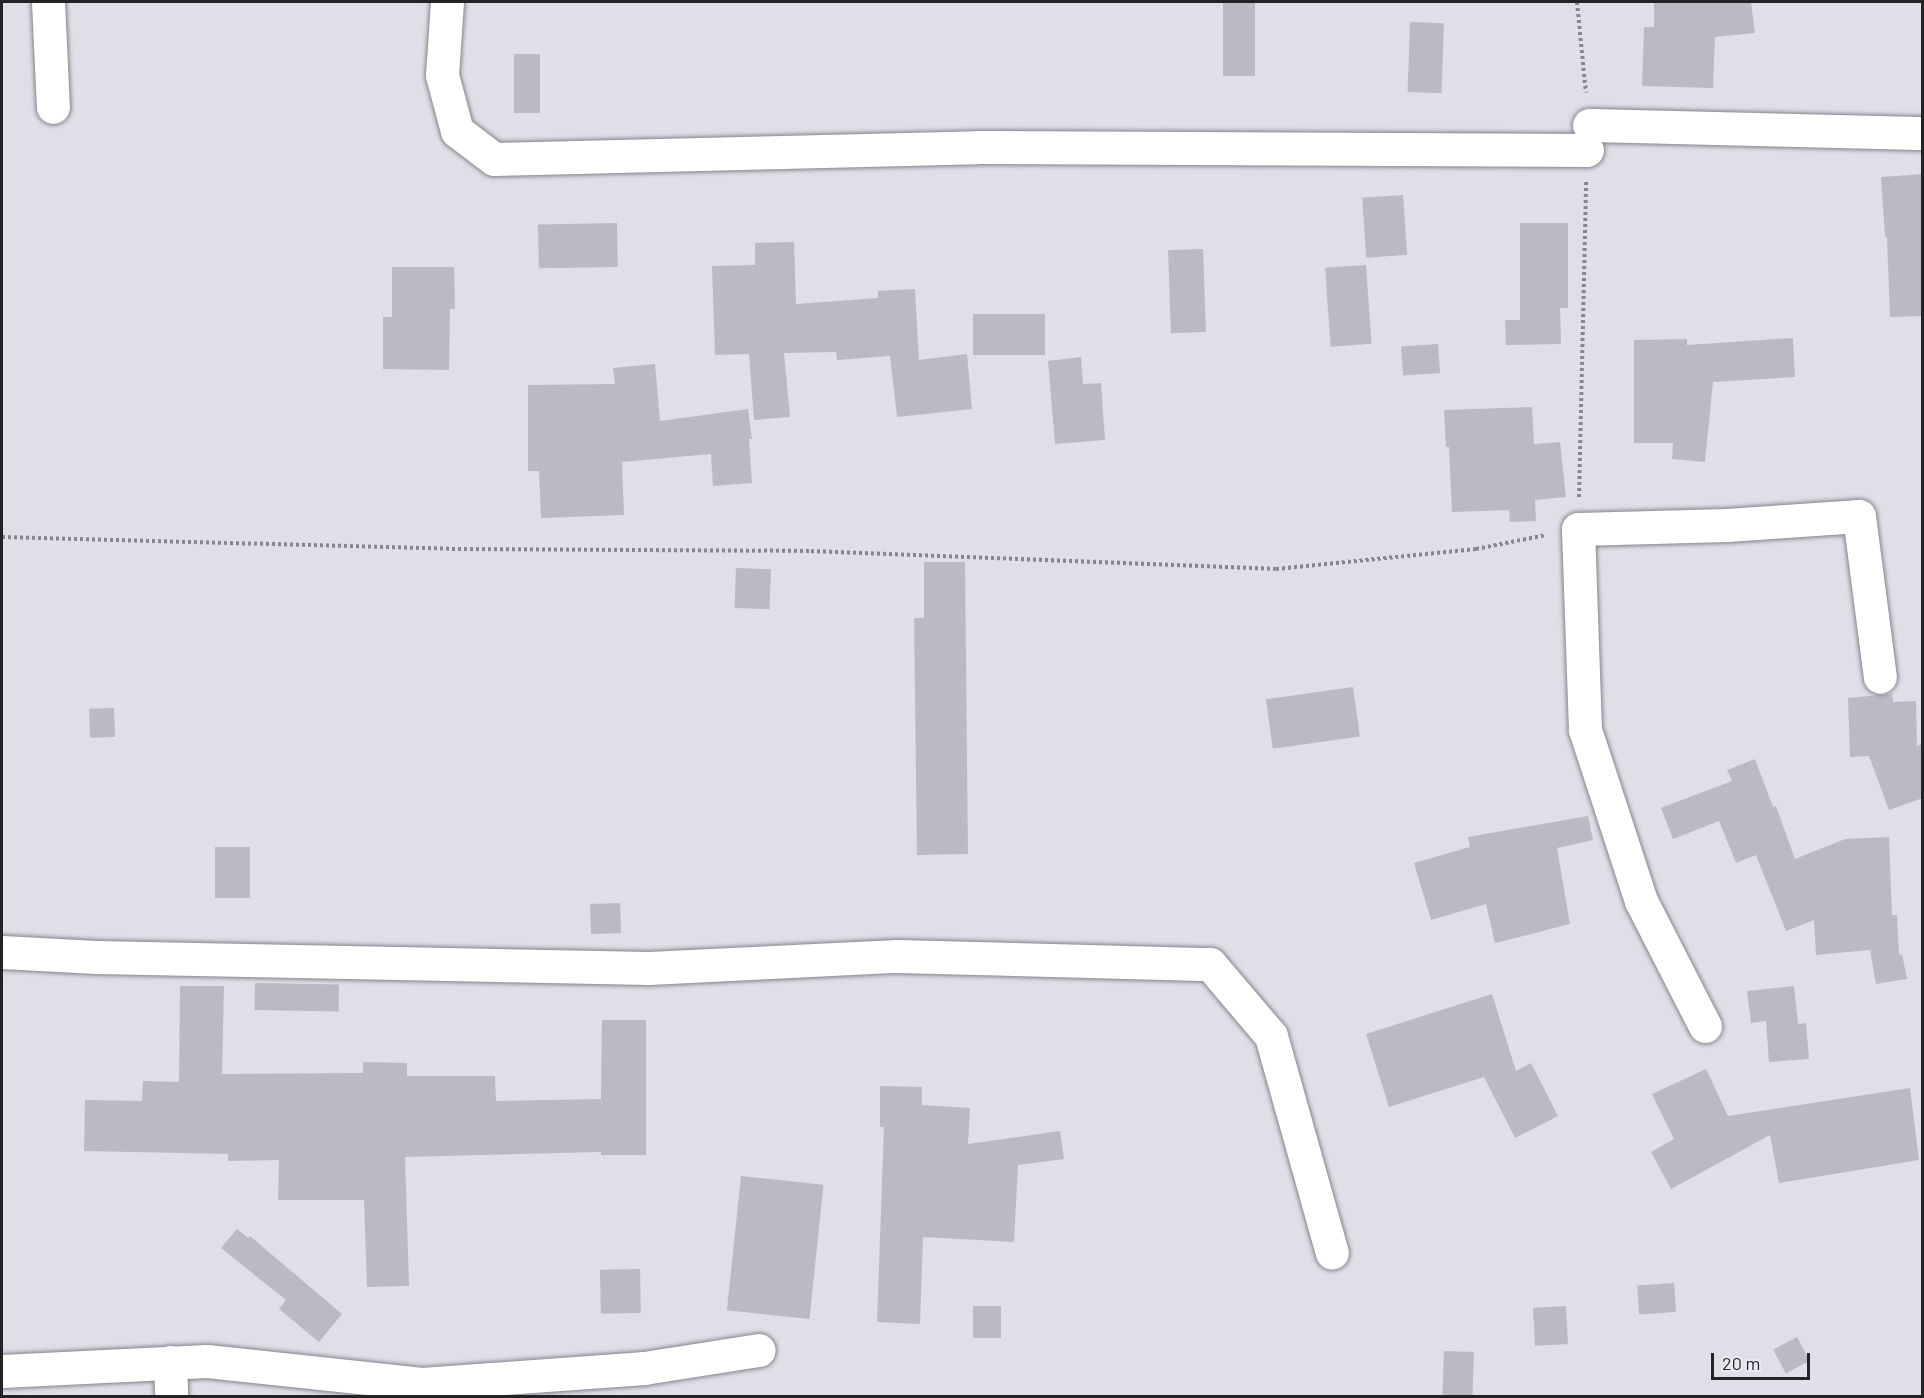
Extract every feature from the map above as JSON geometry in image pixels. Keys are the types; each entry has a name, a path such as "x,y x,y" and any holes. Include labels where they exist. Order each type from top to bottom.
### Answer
{"street":[{"path":"48,2 53,107"},
{"path":"447,2 442,75 457,130 494,159 978,147 1923,134"},
{"path":"1705,1026 1641,901 1585,730 1578,529 1727,525 1859,516 1880,677"},
{"path":"2,952 108,957 650,968 897,956 1210,964 1271,1036 1332,1253"},
{"path":"2,1371 207,1361 422,1384 571,1385 644,1368 759,1350"},
{"path":"170,1362 171,1396"}],"path":[{"path":"2,537 452,549 812,551 1276,569 1476,549 1578,529 1588,138 1577,2"}],"building":[{"path":"1223,2 1255,2 1255,76 1223,76"},
{"path":"1654,2 1751,2 1755,33 1715,37 1713,88 1642,86 1644,27 1654,27"},
{"path":"1410,22 1444,23 1442,93 1408,92"},
{"path":"514,54 540,54 540,113 514,113"},
{"path":"1923,174 1923,316 1890,317 1887,237 1885,237 1881,177"},
{"path":"1403,195 1407,255 1366,258 1362,198"},
{"path":"617,223 618,267 539,268 538,224"},
{"path":"1520,223 1568,223 1568,308 1560,308 1561,344 1506,345 1505,320 1520,320"},
{"path":"794,242 796,304 878,298 878,291 915,289 919,360 967,354 972,409 897,417 890,356 837,360 836,352 784,353 790,417 754,420 749,354 715,355 712,266 755,265 755,243"},
{"path":"1203,249 1206,332 1171,333 1168,250"},
{"path":"1366,265 1372,344 1331,347 1325,268"},
{"path":"392,267 454,267 455,309 450,309 449,370 383,369 383,317 392,317"},
{"path":"973,314 1045,314 1045,355 973,355"},
{"path":"1793,338 1795,377 1713,382 1705,462 1672,459 1673,443 1634,443 1634,340 1687,339 1687,345"},
{"path":"1438,344 1440,373 1403,376 1401,347"},
{"path":"1081,357 1083,384 1101,383 1105,440 1055,444 1048,361"},
{"path":"655,364 660,421 748,409 752,439 749,439 752,483 713,486 711,454 622,462 624,515 541,518 539,471 528,471 528,385 615,384 613,368"},
{"path":"1532,407 1534,444 1560,442 1566,497 1535,500 1536,521 1510,522 1509,510 1452,512 1449,447 1446,447 1444,410"},
{"path":"924,562 965,562 968,854 917,855 914,618 924,618"},
{"path":"736,568 771,569 770,609 735,608"},
{"path":"1353,687 1360,737 1273,749 1266,699"},
{"path":"1892,694 1893,702 1916,701 1917,746 1923,743 1923,798 1889,810 1869,756 1850,757 1848,698"},
{"path":"114,708 115,737 90,738 89,709"},
{"path":"1755,759 1773,807 1776,806 1795,859 1845,839 1889,837 1892,915 1897,915 1899,955 1902,954 1907,979 1876,984 1870,950 1816,955 1814,920 1786,931 1756,855 1736,863 1719,821 1673,839 1661,808 1732,781 1727,770"},
{"path":"1588,816 1593,840 1557,848 1570,924 1495,943 1486,904 1431,920 1414,863 1470,847 1468,837"},
{"path":"215,847 250,847 250,898 215,898"},
{"path":"620,903 621,933 591,934 590,904"},
{"path":"255,983 339,984 339,1011 255,1010"},
{"path":"180,986 224,986 222,1074 363,1073 363,1062 407,1063 407,1076 495,1076 496,1101 601,1099 602,1020 646,1020 646,1155 601,1155 601,1152 405,1157 409,1286 367,1287 364,1200 278,1200 279,1160 228,1161 228,1154 84,1151 85,1100 142,1101 143,1081 179,1082"},
{"path":"1794,986 1798,1024 1806,1023 1809,1059 1769,1062 1766,1021 1751,1023 1747,991"},
{"path":"1492,994 1516,1071 1531,1063 1558,1116 1515,1138 1484,1077 1389,1107 1366,1034"},
{"path":"1706,1069 1728,1116 1910,1088 1919,1160 1779,1183 1770,1135 1671,1189 1651,1152 1674,1139 1652,1094"},
{"path":"880,1086 922,1087 922,1105 970,1108 968,1144 1060,1131 1064,1159 1018,1165 1014,1242 923,1237 920,1324 877,1322 884,1127 880,1127"},
{"path":"741,1176 824,1185 809,1319 727,1310"},
{"path":"237,1229 248,1238 250,1236 342,1314 319,1342 279,1309 286,1300 221,1248"},
{"path":"640,1269 641,1313 601,1314 600,1270"},
{"path":"1674,1283 1676,1312 1639,1315 1637,1286"},
{"path":"973,1306 1001,1306 1001,1338 973,1338"},
{"path":"1566,1306 1568,1344 1535,1346 1533,1308"},
{"path":"1797,1337 1810,1361 1786,1374 1773,1350"},
{"path":"1444,1351 1474,1352 1472,1396 1442,1396"}]}
